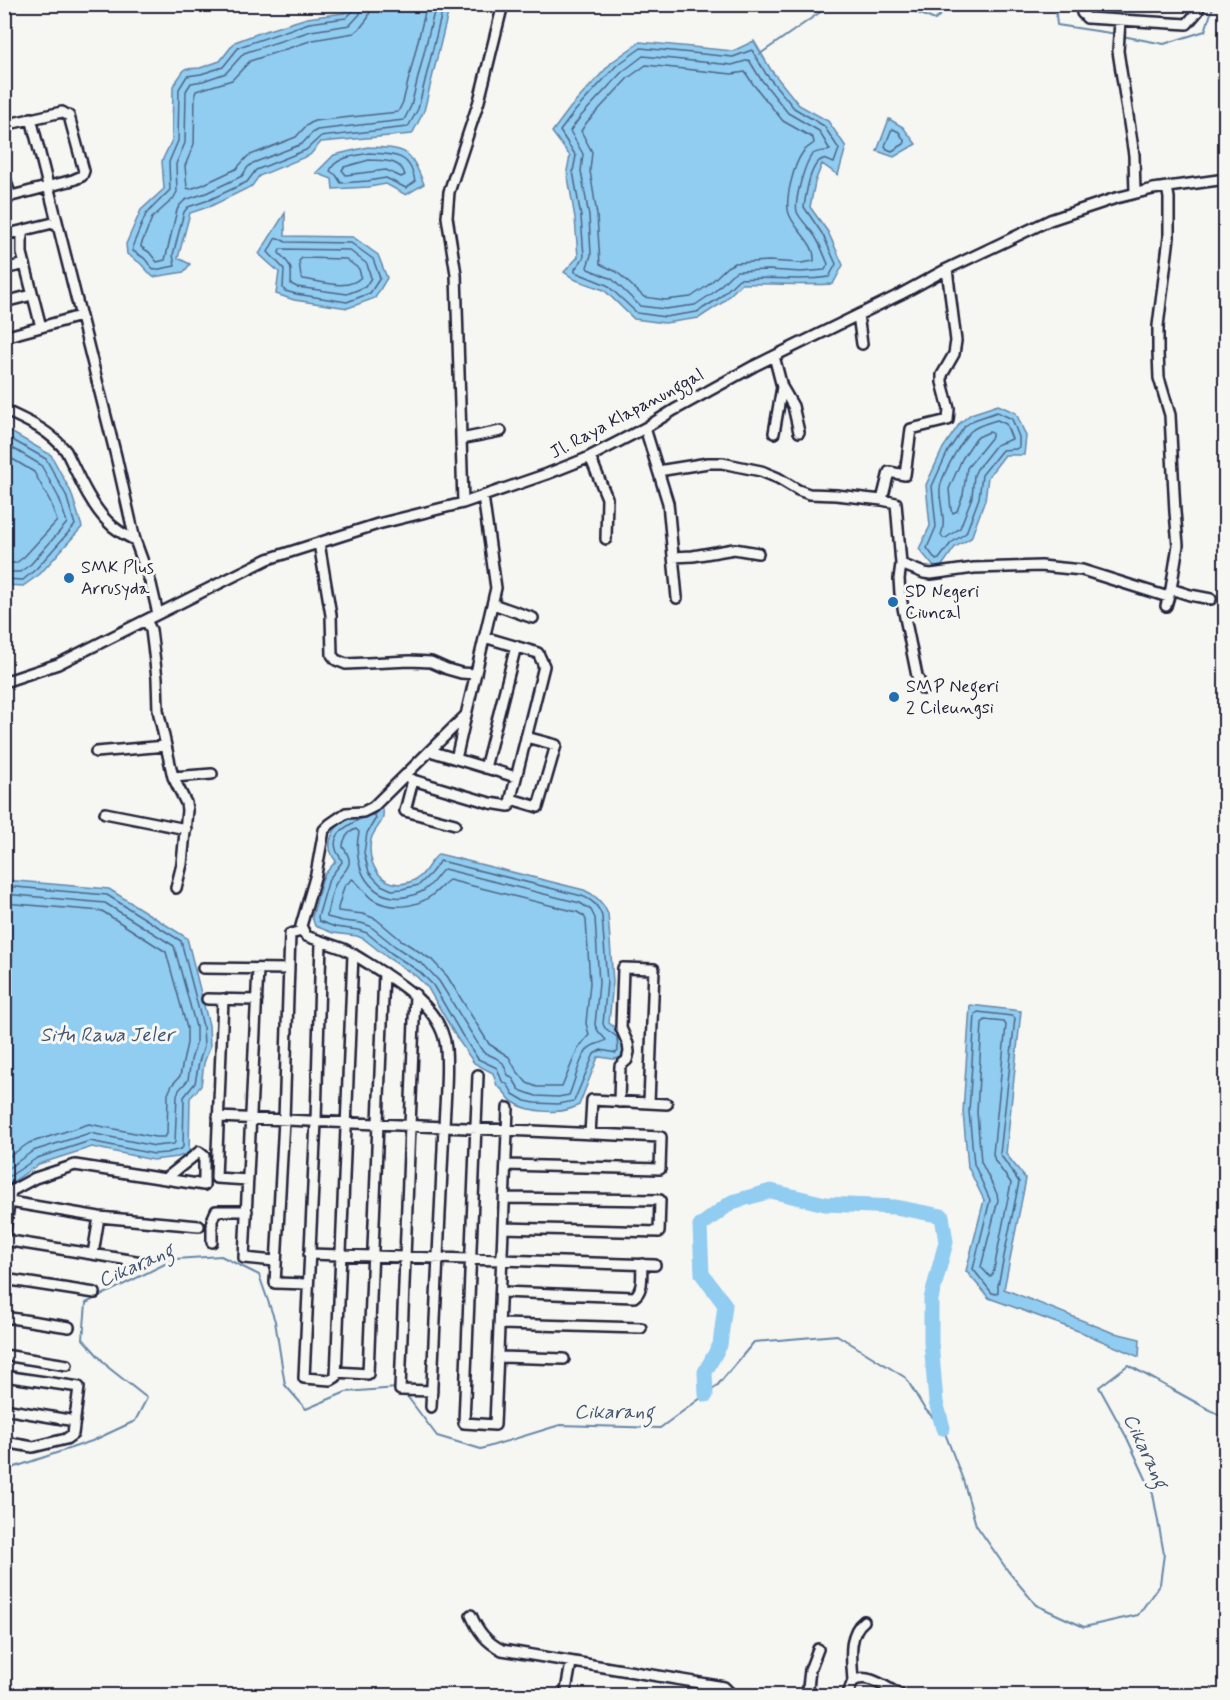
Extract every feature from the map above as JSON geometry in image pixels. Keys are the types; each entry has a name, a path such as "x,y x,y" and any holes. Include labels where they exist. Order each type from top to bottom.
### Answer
{"street":[{"path":"463,502 456,274 447,217 449,192 478,101 503,4"},
{"path":"1081,4 1082,13 1087,18 1120,24 1187,24 1200,7"},
{"path":"1120,24 1118,51 1134,155 1136,193"},
{"path":"4,125 62,112 69,116 84,171 78,178 8,198 4,175"},
{"path":"31,118 135,540 151,584 158,614"},
{"name":"Jl. Raya Klapanunggal","path":"4,682 58,664 268,559 378,524 483,496 585,459 774,356 1050,220 1136,193 1226,179"},
{"path":"1167,187 1169,237 1158,326 1158,352 1159,378 1170,414 1175,512 1178,528 1178,545 1168,597"},
{"path":"4,235 57,222"},
{"path":"22,231 22,253 41,327"},
{"path":"4,269 25,264"},
{"path":"882,500 889,472 905,475 911,429 948,420 950,409 942,375 954,354 956,341 947,269"},
{"path":"4,302 32,295"},
{"path":"858,315 862,344"},
{"path":"4,337 80,316"},
{"path":"774,356 782,387 793,406 799,432"},
{"path":"774,433 782,387"},
{"path":"4,410 47,431 66,451 93,503 106,521 121,533 135,540"},
{"path":"645,428 668,503 677,598"},
{"path":"460,439 501,431"},
{"path":"585,459 591,459 607,498 606,539"},
{"path":"658,471 722,463 761,471 809,494 891,501 897,506 901,564 900,593 917,676 923,689"},
{"path":"456,759 496,588 483,496"},
{"path":"319,543 331,615 333,655 336,660 346,664 410,660 431,662 454,671 476,674"},
{"path":"673,557 734,549 758,553"},
{"path":"901,564 931,574 985,567 1041,566 1082,570 1168,597 1211,599"},
{"path":"493,604 533,618"},
{"path":"146,620 151,630 158,710 173,777 186,803 187,810 182,864 176,888"},
{"path":"409,778 490,803 509,806 544,666 538,653 484,637"},
{"path":"485,768 516,646"},
{"path":"431,1407 444,1127 446,1047 442,1032 435,1019 415,994 344,949 306,936 301,926 316,874 324,830 346,813 363,812 373,807 409,778 430,751 466,715"},
{"path":"511,799 538,807 556,745 526,737"},
{"path":"96,752 166,746"},
{"path":"430,751 516,777"},
{"path":"173,777 212,774"},
{"path":"409,778 405,812 455,824"},
{"path":"105,813 186,829"},
{"path":"302,931 290,934 284,1120 275,1283 308,1284"},
{"path":"321,941 316,1121 304,1378 331,1380 336,1377 353,954"},
{"path":"203,968 289,969"},
{"path":"619,1102 620,1066 627,1060 628,1052 628,1044 621,1028 623,968 654,969 650,1103"},
{"path":"258,969 244,1258 276,1261"},
{"path":"336,1372 368,1374 384,973"},
{"path":"415,994 400,1390 432,1391"},
{"path":"207,999 256,1000"},
{"path":"223,999 216,1178 248,1180"},
{"path":"478,1075 464,1423 495,1425 508,1108"},
{"path":"590,1134 592,1100 667,1104"},
{"path":"218,1117 661,1137 660,1169 506,1165"},
{"path":"142,1262 93,1254 5,1234 8,1197 35,1178 75,1165 165,1179 204,1185 204,1156 200,1152 165,1179"},
{"path":"8,1197 99,1217 199,1226"},
{"path":"503,1228 659,1232 660,1200 505,1198"},
{"path":"212,1242 212,1220 216,1211 247,1211"},
{"path":"93,1254 99,1217"},
{"path":"309,1254 655,1265"},
{"path":"501,1292 634,1297 641,1289 642,1264"},
{"path":"4,1279 95,1293"},
{"path":"4,1317 69,1328"},
{"path":"499,1324 641,1328"},
{"path":"4,1354 67,1365"},
{"path":"498,1356 564,1359"},
{"path":"4,1376 79,1387 73,1434 66,1439 33,1446 4,1442"},
{"path":"4,1409 75,1421"},
{"path":"471,1615 489,1644 502,1650 724,1687 734,1695"},
{"path":"847,1695 853,1681 853,1636 858,1626 864,1621"},
{"path":"807,1695 810,1670 818,1649"},
{"path":"565,1695 571,1663"},
{"path":"853,1681 862,1678 884,1684 903,1695"}],"water":[{"path":"351,4 450,5 424,111 412,134 321,142 310,155 259,176 252,186 211,206 190,213 178,258 190,264 184,272 153,277 140,263 127,254 126,244 141,210 164,189 162,161 172,140 173,86 185,69 200,68 220,61 235,42 307,18 344,13"},
{"path":"754,41 771,70 799,105 828,121 846,147 838,175 822,164 815,182 810,207 828,232 843,265 833,284 741,284 722,303 699,318 665,323 634,319 604,290 576,280 564,272 578,257 575,218 567,171 570,156 552,132 570,108 612,62 640,42 733,51"},
{"path":"889,119 903,127 916,144 894,157 877,151"},
{"path":"368,147 391,148 405,152 414,163 424,184 406,195 386,184 333,189 332,179 316,173 334,155"},
{"path":"285,213 285,236 353,237 378,255 387,278 375,298 348,308 294,300 276,294 279,272 259,254"},
{"path":"998,405 1016,413 1026,436 1024,455 1005,455 988,477 985,500 971,538 955,547 939,570 919,549 930,526 926,485 943,448 960,423 971,414"},
{"path":"4,428 51,455 71,492 82,527 40,574 23,586 5,585"},
{"path":"378,807 383,811 383,815 381,823 372,836 370,851 376,870 389,882 407,883 418,878 439,854 584,890 599,899 604,906 608,914 613,982 609,1023 622,1033 624,1053 619,1058 598,1057 579,1105 564,1110 546,1111 528,1109 513,1102 497,1086 493,1073 474,1063 428,988 416,976 364,939 333,933 315,926 312,917 321,884 324,875 336,861 330,847 334,831 338,825 350,817"},
{"name":"Situ Rawa Jeler","path":"5,880 109,889 187,938 209,1025 210,1047 204,1063 201,1086 190,1098 189,1153 178,1157 153,1160 92,1147 39,1164 5,1187"},
{"path":"970,1005 1021,1011 1006,1154 1026,1179 1004,1289 1111,1332 1140,1339 1139,1357 1081,1332 989,1298 966,1271 984,1200 968,1167 963,1112"}],"waterway":[{"path":"760,54 832,4"},
{"path":"905,4 911,10 935,20 951,4"},
{"path":"1055,4 1057,25 1117,34"},
{"path":"1122,36 1164,44 1205,31 1214,4"},
{"path":"706,1395 705,1372 720,1345 725,1305 702,1274 700,1226 732,1202 771,1191 825,1204 895,1207 942,1216 946,1242 931,1299 931,1342 936,1402 943,1428"},
{"name":"Cikarang","path":"4,1469 92,1441 135,1421 147,1398 109,1368 83,1339 86,1303 175,1259 221,1256 259,1275 275,1321 285,1385 306,1409 346,1392 397,1388"},
{"name":"Cikarang","path":"404,1392 437,1436 481,1449 560,1425 660,1428 716,1387 754,1342 837,1335 906,1378 924,1408 943,1428 963,1480 976,1525 1008,1571 1036,1605 1084,1627 1138,1615 1160,1584 1164,1554 1153,1494 1127,1438 1099,1387 1128,1365 1226,1419"}],"place":[{"name":"SMK Plus Arrusyda","path":"69,578"},
{"name":"SD Negeri Ciuncal","path":"893,602"},
{"name":"SMP Negeri 2 Cileungsi","path":"894,697"}]}
